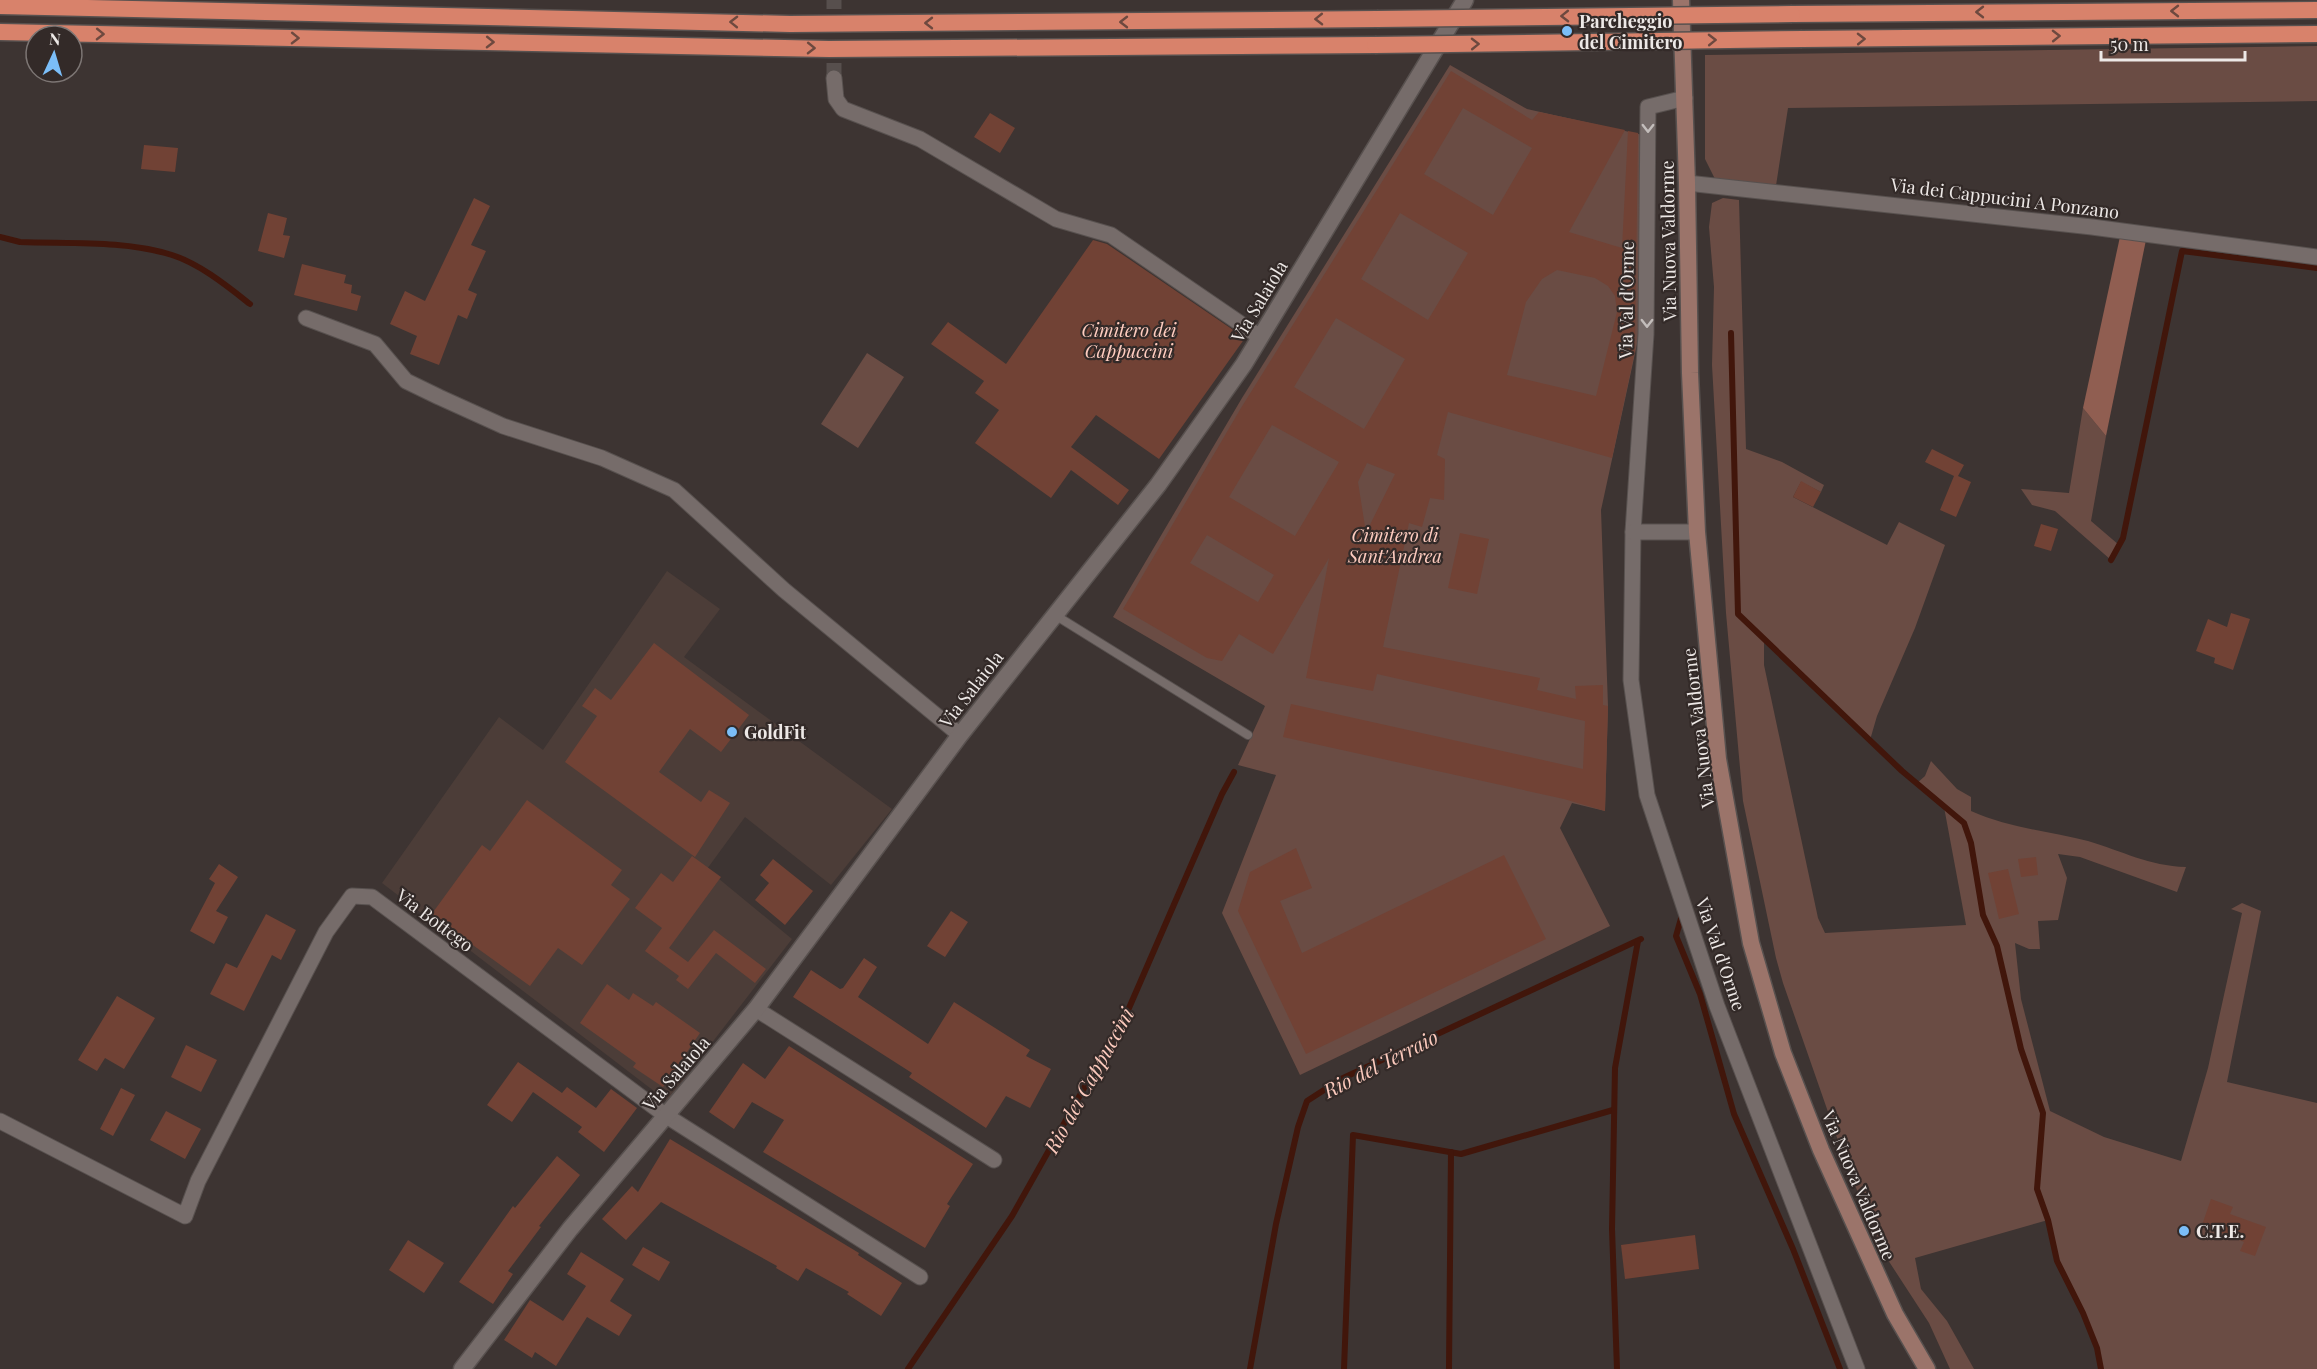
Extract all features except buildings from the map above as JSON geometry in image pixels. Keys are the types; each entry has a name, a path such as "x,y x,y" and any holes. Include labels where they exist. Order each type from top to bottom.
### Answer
{"highway":[{"path":"0,6 790,24 2317,10"},
{"path":"0,32 829,49 2317,34"}],"main road":[{"name":"Via Nuova Valdorme","path":"1669,0 1683,44"},
{"name":"Via Nuova Valdorme","path":"1681,0 1690,373 1697,532 1718,759 1751,943 1784,1053 1821,1150 1895,1314 1927,1369"}],"street":[{"name":"Via Salaiola","path":"462,1369 570,1229 756,1009 960,735 1158,485 1260,337 1464,0"},
{"path":"834,78 836,99 843,109 920,139 1056,219 1112,235 1260,337"},
{"name":"Via Val d'Orme","path":"1685,98 1648,107 1647,334 1633,532 1631,680 1647,795 1717,1006 1857,1369"},
{"name":"Via dei Cappucini A Ponzano","path":"1687,183 2092,226 2317,257"},
{"path":"306,318 375,344 406,381 439,397 503,426 602,458 674,490 784,590 960,735"},
{"path":"1633,532 1697,532"},
{"name":"Via Bottego","path":"0,1121 185,1216 198,1181 326,932 352,896 372,897 665,1115"},
{"path":"756,1009 994,1160"},
{"path":"665,1115 920,1277"}],"lane":[{"path":"1054,615 1248,735"}],"shaded area":[{"path":"2121,232 2147,235 2106,436 2083,408"},
{"path":"667,571 720,609 684,657 892,809 831,885 745,817 707,869 792,939 667,1101 382,883 499,717 543,750"}],"green space":[{"path":"2317,46 2317,101 1788,108 1775,192 1716,181 1705,159 1705,55"},
{"name":"Cimitero di Sant'Andrea","path":"1450,65 1527,109 1643,135 1639,335 1601,510 1608,706 1605,811 1572,803 1560,828 1610,926 1300,1075 1222,913 1276,775 1238,765 1265,706 1113,617 1242,398"},
{"path":"1723,198 1739,200 1746,449 1782,462 1824,485 1821,492 1801,482 1793,497 1887,545 1899,522 1945,545 1915,628 1877,716 1870,740 1764,639 1764,665 1818,918 1825,933 1966,925 1944,807 1916,784 1925,776 1931,761 1957,789 1971,797 1971,811 1985,817 2088,841 2160,864 2186,867 2177,892 2080,857 2058,854 2067,878 2058,920 2038,921 2040,949 2029,949 2015,943 2021,999 2050,1111 2104,1137 2181,1161 2208,1068 2242,913 2231,909 2242,903 2261,911 2227,1082 2317,1103 2317,1369 2101,1369 2097,1348 2083,1313 2057,1261 2048,1220 1915,1258 1921,1289 1947,1321 1974,1369 1950,1369 1929,1323 1888,1260 1849,1172 1783,983 1743,801 1726,613 1712,365 1714,287 1709,227 1712,203"},
{"path":"867,353 904,377 858,448 821,424"},
{"path":"2083,408 2106,436 2091,521 2119,545 2111,560 2055,511 2032,505 2021,489 2069,493"}],"waterway":[{"path":"0,237 20,242 116,245 154,250 182,259 203,270 250,304"},
{"path":"2111,560 2123,538 2182,251 2317,268"},
{"path":"1731,333 1738,614 1902,771 1964,823 1971,843 1983,915 1997,946 2021,1049 2043,1113 2037,1189 2048,1220 2057,1261 2083,1313 2097,1348 2101,1369"},
{"name":"Rio dei Cappuccini","path":"908,1369 1012,1216 1129,1008 1222,794 1234,772"},
{"path":"1682,915 1676,936 1700,994 1734,1114 1793,1249 1840,1369"},
{"name":"Rio del Terraio","path":"1250,1369 1276,1224 1298,1127 1307,1101 1341,1079 1641,939"},
{"path":"1617,1369 1612,1229 1615,1068 1638,941"},
{"path":"1344,1369 1353,1135 1461,1154 1613,1110"},
{"path":"1449,1369 1451,1152"}],"tunnel":[{"path":"834,0 834,78"}],"place":[{"name":"Parcheggio del Cimitero","path":"1567,31"},
{"name":"GoldFit","path":"732,732"},
{"name":"C.T.E.","path":"2184,1231"}],"park label":[{"name":"Cimitero dei Cappuccini","path":"1129,340"}]}
